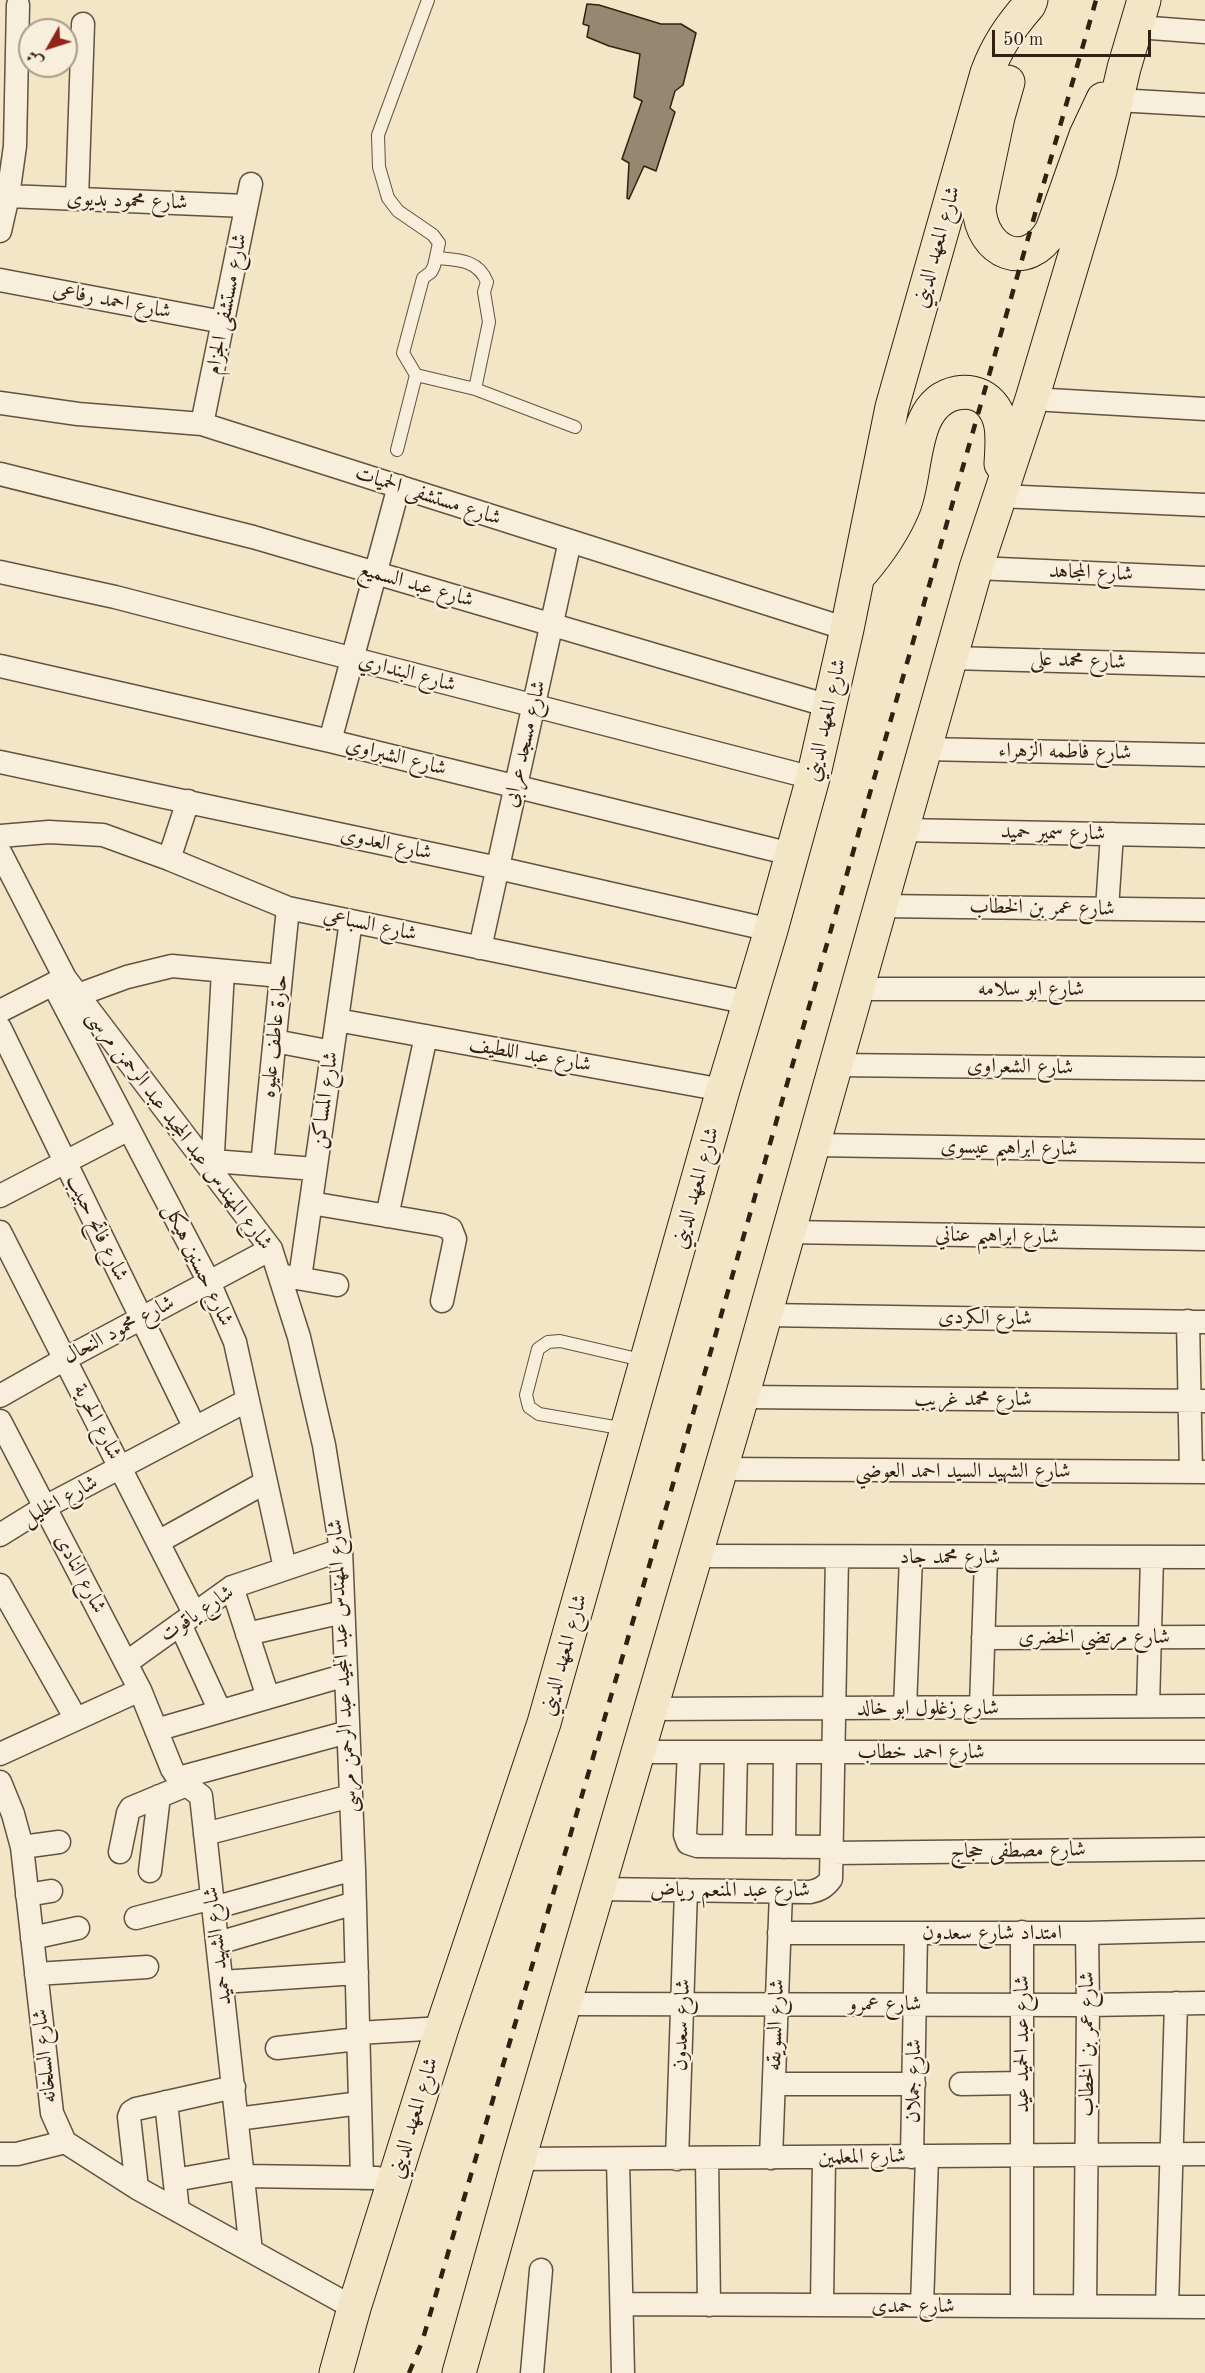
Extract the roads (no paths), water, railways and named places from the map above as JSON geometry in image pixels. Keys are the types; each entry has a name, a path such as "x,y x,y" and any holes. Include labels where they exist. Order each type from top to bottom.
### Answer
{"main road":[{"path":"1030,3 998,117 979,207 980,221 985,234 994,245 1007,251 1021,253 1034,250 1045,241 1052,230 1093,119 1109,89 1124,68"},
{"name":"شارع المعهد الديني","path":"336,2373 354,2308 442,2028 544,1723 723,1090 771,930 813,778 847,629 892,407 987,73 996,50 1008,30 1030,3"},
{"path":"459,2373 519,2159 742,1397 976,568 1032,399 1100,171 1124,68 1141,14"},
{"path":"858,577 876,555 905,504 922,428 927,415 943,399 964,392 974,393 987,399 997,411 1002,428 999,496"}],"street":[{"path":"0,231 15,146 18,5"},
{"path":"1141,14 1205,32"},
{"path":"77,199 83,24"},
{"path":"1117,100 1205,105"},
{"name":"شارع مستشفى الجزام","path":"202,424 251,183"},
{"name":"شارع محمود بديوى","path":"8,196 246,206"},
{"name":"شارع احمد رفاعى","path":"0,280 223,322"},
{"path":"1032,399 1205,409"},
{"name":"شارع مستشفى الحميات","path":"0,403 78,414 202,424 847,629"},
{"name":"شارع عبد السميع","path":"0,474 253,537 829,706"},
{"path":"330,741 399,486"},
{"path":"999,496 1205,505"},
{"name":"شارع مسجد عرابى","path":"480,948 570,541"},
{"name":"شارع المجاهد","path":"976,568 1205,578"},
{"name":"شارع البنداري","path":"0,572 114,597 813,778"},
{"name":"شارع محمد على","path":"951,658 1205,665"},
{"name":"شارع الشبراوي","path":"0,666 330,741 791,854"},
{"name":"شارع فاطمه الزهراء","path":"924,749 1205,755"},
{"name":"شارع العدوى","path":"0,762 498,868 771,930"},
{"path":"169,859 188,801"},
{"name":"شارع سمير حميد","path":"902,830 1205,836"},
{"name":"شارع السباعي","path":"1,851 49,832 103,835 169,859 288,908 749,1003"},
{"path":"1107,909 1112,834"},
{"name":"شارع المهندس عبد المجيد عبد الرحمن مرسى","path":"1,851 65,986 212,1166 289,1276 299,1337 322,1435 340,1550 354,1869 362,2178"},
{"name":"شارع عمر بن الخطاب","path":"880,906 1205,910"},
{"name":"حارة عاطف عليوه","path":"262,1164 288,908"},
{"name":"شارع المساكن","path":"289,1276 310,1203 351,921"},
{"path":"0,1011 65,986 127,977 172,966 281,976"},
{"path":"223,971 212,1166 262,1164 315,1169"},
{"name":"شارع حسنين هيكل","path":"65,986 129,1129 209,1282 235,1342 285,1568"},
{"name":"شارع ابو سلامه","path":"857,989 1205,989"},
{"name":"شارع عبد اللطيف","path":"337,1020 723,1090"},
{"name":"شارع فاتح حبيب","path":"0,1028 195,1428"},
{"path":"387,1216 426,1036"},
{"path":"274,1041 332,1052"},
{"name":"شارع الشعراوى","path":"835,1065 1205,1069"},
{"path":"0,1197 129,1129"},
{"name":"شارع ابراهيم عيسوى","path":"813,1145 1205,1151"},
{"path":"310,1203 441,1225 451,1229 455,1239 442,1301"},
{"name":"شارع الحرية","path":"0,1232 158,1542 220,1711"},
{"name":"شارع ابراهيم عناني","path":"788,1232 1205,1239"},
{"name":"شارع محمود النحال","path":"0,1396 271,1249"},
{"path":"289,1276 337,1286"},
{"name":"شارع الكردى","path":"765,1315 1196,1321"},
{"path":"1196,1321 1198,1472"},
{"name":"شارع محمد غريب","path":"742,1397 1197,1401"},
{"name":"شارع الخليل","path":"0,1535 45,1507 248,1400"},
{"name":"شارع النادى","path":"0,1421 126,1663"},
{"name":"شارع الشهيد السيد احمد العوضي","path":"720,1470 1198,1472"},
{"path":"158,1542 266,1482"},
{"name":"شارع ياقوت","path":"126,1663 232,1587 340,1550"},
{"name":"شارع محمد جاد","path":"695,1556 1205,1557"},
{"path":"832,1850 837,1557"},
{"path":"904,1708 910,1557"},
{"path":"1148,1706 1152,1557"},
{"path":"981,1707 986,1558"},
{"path":"0,1585 76,1719"},
{"path":"232,1587 268,1697"},
{"path":"247,1634 343,1612"},
{"name":"شارع مرتضي الخضرى","path":"983,1638 1205,1637"},
{"name":"شارع الشهيد حميد","path":"126,1663 140,1690 172,1769 201,1796 251,2251"},
{"path":"156,1730 346,1675"},
{"path":"0,1754 140,1690"},
{"name":"شارع زغلول ابو خالد","path":"650,1709 1205,1706"},
{"path":"120,1852 131,1808 159,1796 183,1781 348,1732"},
{"name":"شارع احمد خطاب","path":"638,1752 1205,1752"},
{"name":"شارع مصطفى حجاج","path":"688,1752 686,1840 693,1846 832,1850 1205,1849"},
{"path":"734,1846 736,1752"},
{"path":"784,1847 785,1752"},
{"name":"شارع السلخانه","path":"0,1782 13,1814 22,1847 52,2113 65,2142"},
{"path":"150,1871 159,1796"},
{"path":"205,1834 351,1796"},
{"path":"22,1847 59,1842"},
{"name":"شارع عبد المنعم رياض","path":"598,1889 819,1891 831,1879 832,1850"},
{"path":"136,1918 213,1903 354,1869"},
{"name":"شارع سعدون","path":"677,2159 686,1890"},
{"path":"27,1895 51,1891"},
{"name":"شارع السويقه","path":"771,2158 781,1892"},
{"path":"218,1943 355,1903"},
{"path":"32,1938 78,1928"},
{"name":"امتداد شارع سعدون","path":"779,1933 1087,1933 1205,1930"},
{"name":"شارع عبد الحميد عيد","path":"1022,1932 1022,2306"},
{"name":"شارع عمر بن الخطاب","path":"1085,2306 1087,1933"},
{"name":"شارع جملان","path":"916,1934 914,2084 920,2157 922,2306"},
{"path":"36,1974 147,1967"},
{"path":"222,1982 357,1972"},
{"path":"1167,2307 1176,2003"},
{"name":"شارع عمرو","path":"564,2004 1088,2005 1205,2003"},
{"path":"277,2048 358,2036 442,2028"},
{"path":"961,2084 1022,2083"},
{"path":"774,2084 914,2084"},
{"path":"136,2188 129,2117 131,2112 234,2086"},
{"path":"166,2102 178,2211"},
{"path":"237,2119 360,2103"},
{"path":"0,2154 17,2154 65,2142 136,2188 354,2308"},
{"name":"شارع المعلمين","path":"519,2159 1205,2154"},
{"path":"822,2305 824,2158"},
{"path":"707,2159 709,2305"},
{"path":"618,2160 623,2373"},
{"path":"175,2180 243,2172 362,2178 395,2177"},
{"path":"532,2373 541,2270"},
{"name":"شارع حمدى","path":"622,2304 1205,2307"}],"lane":[{"path":"397,450 416,375 403,353 423,278 431,272 439,243 437,238 398,211 388,198 379,167 378,135 428,0"},
{"path":"436,258 471,262 487,282 484,292 489,322 475,389"},
{"path":"416,375 475,389 575,427"},
{"path":"628,1430 539,1414 529,1407 526,1395 537,1348 548,1342 560,1341 647,1361"}],"railway":[{"path":"409,2373 422,2342 671,1491 1096,0"}]}
